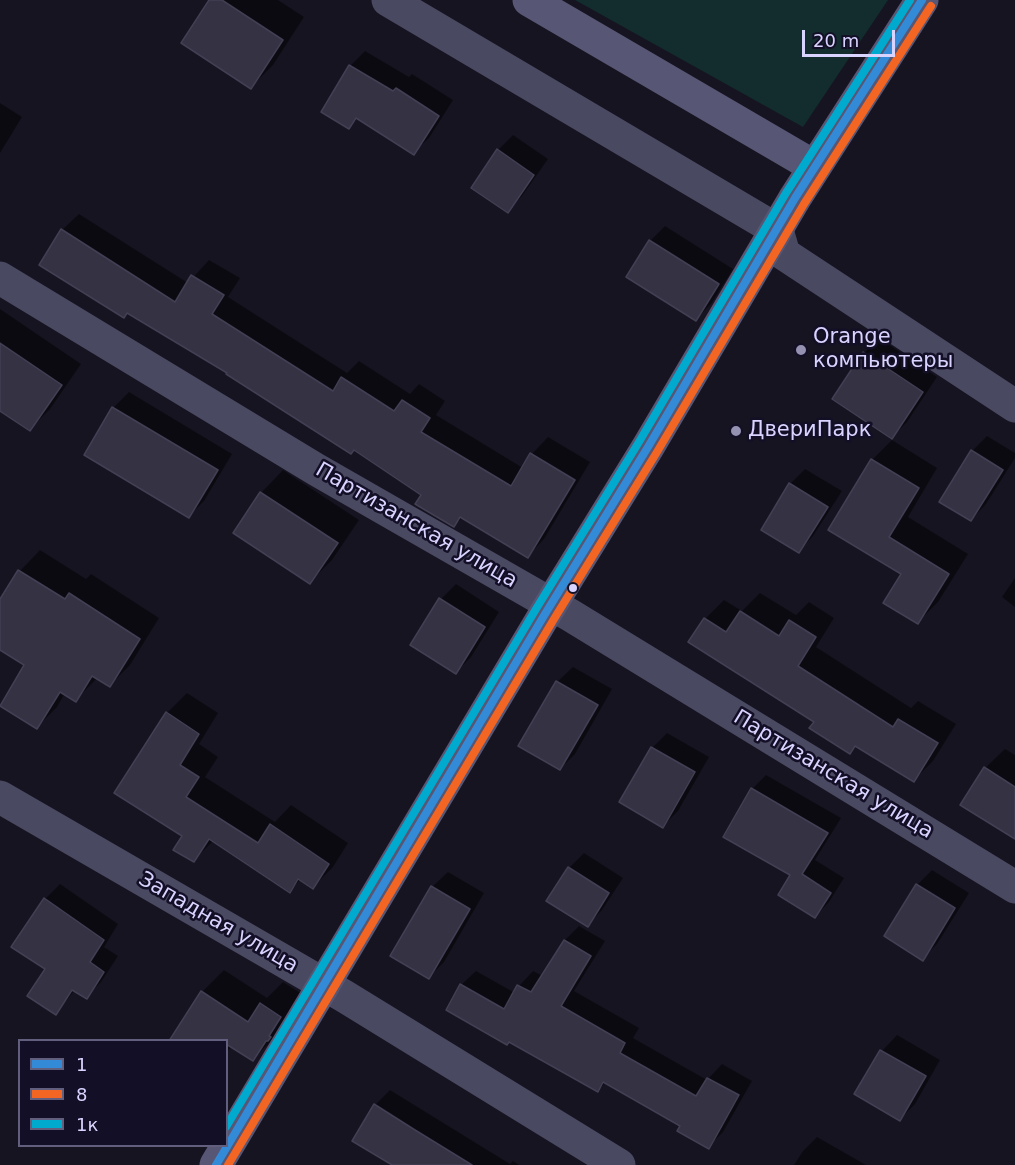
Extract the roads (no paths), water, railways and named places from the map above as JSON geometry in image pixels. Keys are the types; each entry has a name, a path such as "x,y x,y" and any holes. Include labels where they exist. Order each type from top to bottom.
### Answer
{"street":[{"path":"388,0 777,230 784,254 1015,406"},
{"path":"530,0 815,167"},
{"path":"228,1145 551,603 648,447 815,167 922,0"},
{"name":"Партизанская улица","path":"0,278 317,470 551,603 1015,887"},
{"name":"Западная улица","path":"0,797 324,984 619,1165"},
{"path":"216,1165 227,1147"}],"place":[{"name":"Orange компьютеры","path":"801,350"},
{"name":"ДвериПарк","path":"736,431"}]}
